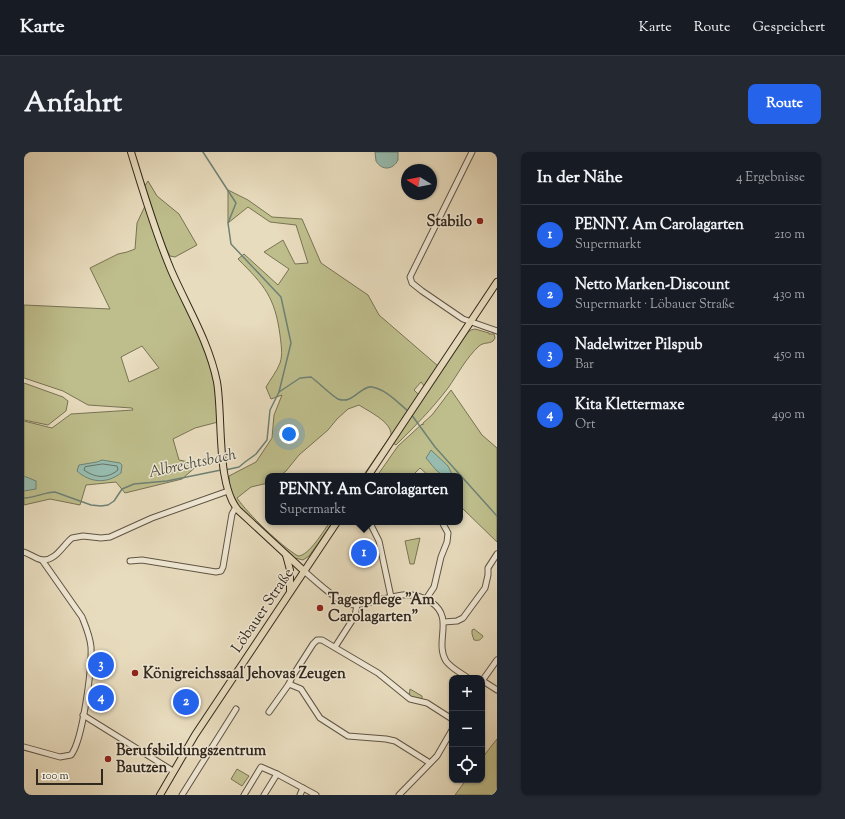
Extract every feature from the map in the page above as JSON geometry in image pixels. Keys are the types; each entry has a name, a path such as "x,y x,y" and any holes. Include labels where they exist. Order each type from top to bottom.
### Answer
{"main road":[{"path":"131,152 146,202 171,269 207,348 214,367 217,385 223,460 228,491 236,507 304,571"},
{"path":"370,473 413,411 497,282"},
{"name":"Löbauer Straße","path":"160,795 195,735 335,525"},
{"path":"286,555 290,570 290,592"}],"street":[{"path":"472,152 410,276 412,283 422,291 470,323 497,331"},
{"path":"42,560 54,556 72,538 83,536 101,538 110,537 159,515 228,491"},
{"path":"130,561 142,560 216,572 221,570 223,567 232,514 236,507"},
{"path":"371,525 379,541 391,597"},
{"path":"426,599 434,587 441,558 447,542 448,533 444,525"},
{"path":"24,552 42,560 82,617 89,636 91,648 90,667 83,715 76,747 71,755 60,757 24,747"},
{"path":"444,622 457,621 463,618 485,588 488,568 497,554"},
{"path":"304,571 346,603 357,605 412,594 426,599 439,608 441,612 444,622 444,656 453,668 464,675"},
{"path":"335,647 355,616 357,605"},
{"path":"269,712 289,684 315,642 322,640 378,673 410,699 427,703 449,717"},
{"path":"485,678 497,660"},
{"path":"485,682 497,690"},
{"path":"289,684 301,689 320,718 348,736 395,741 430,763"},
{"path":"182,795 236,708"},
{"path":"83,715 173,771"},
{"path":"399,795 441,750 449,735"},
{"path":"244,795 261,767 316,795"},
{"path":"264,795 277,774"},
{"path":"300,795 303,788"}],"green space":[{"path":"148,181 157,196 179,214 197,245 175,257 170,256 161,238 144,187"},
{"path":"228,190 248,200 272,217 302,219 321,263 368,295 379,315 438,366 425,387 421,382 414,390 419,395 367,473 365,473 391,435 388,426 384,421 359,405 348,409 328,430 299,455 284,473 265,473 265,484 251,487 237,498 265,529 298,556 307,552 328,525 331,525 309,556 303,560 295,558 282,548 239,506 230,489 229,476 256,462 272,438 274,415 282,395 271,399 266,387 279,366 282,349 275,311 267,292 255,276 238,259 244,254 278,285 289,269 264,252 283,240 295,264 308,263 296,225 270,222 248,207 228,223"},
{"path":"145,206 210,361 215,382 218,422 195,428 173,439 179,460 199,464 182,479 125,493 116,482 86,485 80,505 50,499 24,505 24,421 52,428 71,414 133,410 132,408 88,405 63,391 24,378 24,305 110,309 90,268 118,254 135,249 137,223","holes":["142,346 159,368 129,382 121,357"]},
{"path":"475,329 489,334 494,334 495,338 491,342 479,346 474,351 448,388 430,410 396,445 393,443 468,332"},
{"path":"24,383 63,397 68,401 66,411 48,425 24,420"},
{"path":"451,390 482,435 497,448 497,542 463,509 463,473 426,473 420,468 415,473 379,473 398,446 422,424 423,425 423,423 432,415"},
{"path":"420,538 414,564 410,564 405,541"},
{"path":"474,629 483,636 480,640 474,640 472,630"},
{"path":"410,689 422,696 422,700 409,697"},
{"path":"497,739 497,795 455,795 464,783 485,783 485,754"},
{"path":"237,769 249,776 242,786 231,779"}],"water":[{"path":"375,152 398,152 398,160 393,166 384,168 376,161"},
{"path":"431,450 448,466 452,473 440,473 426,458"},
{"path":"102,460 120,463 122,465 121,473 116,477 99,481 87,478 77,471 79,465"},
{"path":"24,476 36,481 36,489 24,491"}],"waterway":[{"path":"203,152 236,203 228,223 231,244 281,297 291,343 279,392"},
{"name":"Albrechtsbach","path":"225,470 239,467 256,454 267,440 270,410 279,392 300,378 311,377 335,397 343,400 352,397 368,387 372,387 392,397 408,411"},
{"name":"Albrechtsbach","path":"411,414 435,447 458,473"},
{"name":"Albrechtsbach","path":"24,498 55,492 91,505 101,506 108,505 114,501 122,489 134,484 167,481 221,470"},
{"name":"Albrechtsbach","path":"463,478 497,516"}],"place":[{"name":"Stabilo","path":"480,221"},
{"name":"PENNY. Am Carolagarten","path":"364,553"},
{"name":"Tagespflege \"Am Carolagarten\"","path":"320,608"},
{"name":"Nadelwitzer Pilspub","path":"101,665"},
{"name":"Königreichssaal Jehovas Zeugen","path":"135,673"},
{"name":"Kita Klettermaxe","path":"101,698"},
{"name":"Netto Marken-Discount","path":"186,702"},
{"name":"Berufsbildungszentrum Bautzen","path":"108,759"}]}
